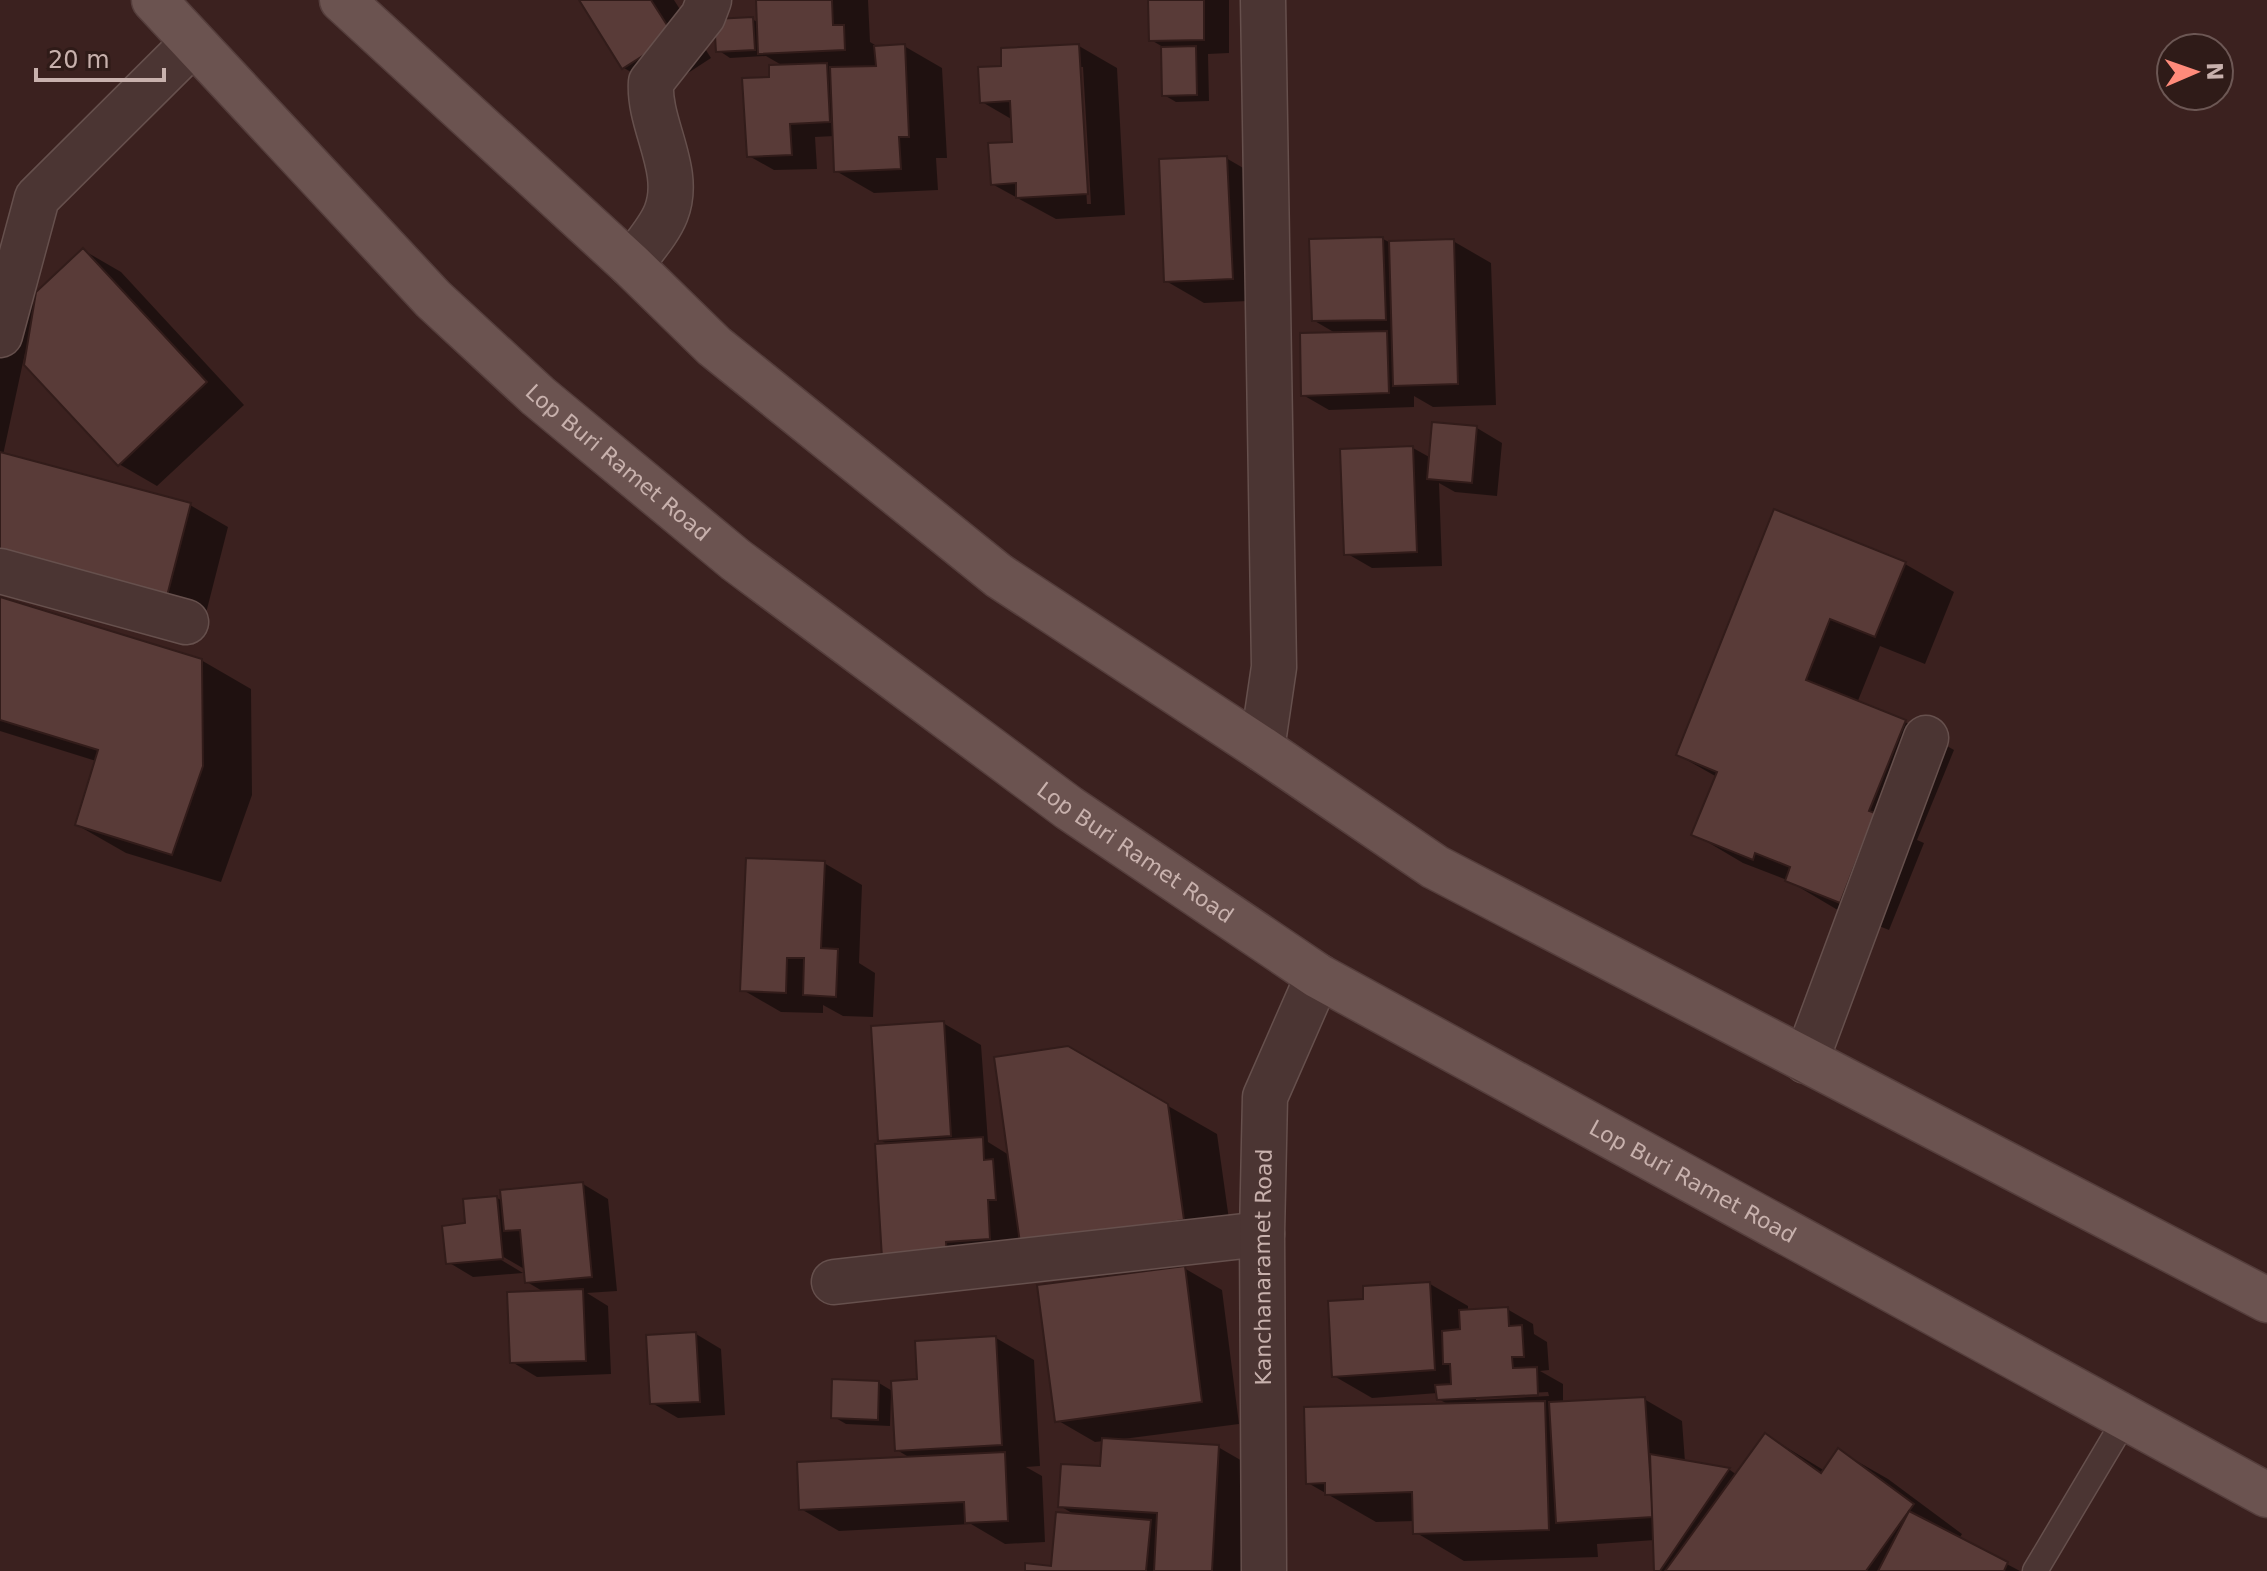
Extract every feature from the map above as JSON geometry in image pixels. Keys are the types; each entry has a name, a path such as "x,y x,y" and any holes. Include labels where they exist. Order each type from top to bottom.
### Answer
{"main road":[{"name":"Lop Buri Ramet Road","path":"154,0 433,299 538,396 736,560 1069,808 1318,976 2267,1495"},
{"path":"342,0 631,265 714,346 999,576 1435,867 2267,1300"}],"street":[{"path":"631,265 662,220 670,199 669,175 651,82 703,16 709,0"},
{"path":"1262,749 1274,667 1263,0"},
{"path":"0,335 37,198 193,43"},
{"path":"0,571 186,622"},
{"path":"1806,1061 1926,738"},
{"name":"Kanchanaramet Road","path":"1264,1571 1262,1234 1265,1097 1318,976"},
{"path":"834,1282 1262,1234"}],"lane":[{"path":"2035,1571 2126,1418"}],"building":[{"path":"579,0 651,0 674,36 622,69"},
{"path":"756,0 832,0 833,25 844,25 845,50 758,54"},
{"path":"1148,0 1204,0 1204,40 1149,41"},
{"path":"753,17 755,50 716,52 714,19"},
{"path":"905,44 909,137 899,137 901,169 834,172 830,67 876,66 874,46"},
{"path":"1079,44 1088,194 1016,198 1016,183 991,185 988,143 1012,142 1010,101 980,103 978,67 1001,66 1001,48"},
{"path":"1196,46 1197,95 1162,96 1161,47"},
{"path":"827,63 830,122 790,124 792,155 747,157 742,78 769,77 769,65"},
{"path":"1227,156 1233,279 1164,282 1159,159"},
{"path":"1383,237 1386,320 1312,321 1309,239"},
{"path":"1454,239 1458,384 1393,386 1389,241"},
{"path":"83,248 207,382 118,466 24,365 36,292"},
{"path":"1387,331 1389,393 1301,396 1300,333"},
{"path":"1432,422 1477,426 1472,483 1427,479"},
{"path":"1413,446 1417,552 1344,555 1340,449"},
{"path":"0,452 191,503 167,596 0,552"},
{"path":"1774,509 1906,562 1875,637 1830,619 1806,680 1906,720 1869,811 1875,813 1840,903 1785,881 1790,867 1755,853 1753,860 1691,835 1717,772 1676,755"},
{"path":"0,597 202,659 203,766 172,855 75,825 98,750 0,720"},
{"path":"746,858 825,861 821,948 838,949 836,997 803,995 804,958 787,958 786,993 740,991"},
{"path":"944,1021 951,1136 878,1141 871,1026"},
{"path":"1068,1046 1168,1104 1184,1220 1020,1243 994,1057"},
{"path":"983,1137 984,1160 993,1159 996,1200 988,1200 990,1239 946,1242 947,1254 882,1258 875,1144"},
{"path":"583,1182 592,1277 525,1283 520,1230 504,1231 500,1190"},
{"path":"497,1196 503,1259 446,1264 442,1226 465,1223 463,1199"},
{"path":"1185,1266 1202,1402 1055,1422 1037,1285"},
{"path":"1430,1282 1435,1370 1332,1377 1328,1301 1363,1299 1363,1286"},
{"path":"583,1289 586,1361 510,1363 507,1292"},
{"path":"1508,1307 1509,1326 1522,1325 1524,1357 1512,1357 1513,1368 1537,1367 1538,1395 1437,1400 1435,1385 1451,1384 1450,1364 1443,1364 1442,1331 1460,1329 1459,1310"},
{"path":"696,1332 700,1402 650,1404 646,1335"},
{"path":"996,1336 1002,1445 895,1451 891,1381 917,1379 915,1341"},
{"path":"832,1379 879,1381 878,1420 831,1418"},
{"path":"1645,1397 1653,1517 1556,1523 1549,1402"},
{"path":"1545,1401 1549,1530 1413,1534 1412,1492 1325,1495 1325,1483 1306,1484 1304,1407"},
{"path":"1765,1433 1821,1473 1838,1448 1914,1504 1866,1571 1665,1571"},
{"path":"1102,1438 1219,1445 1212,1571 1154,1571 1157,1513 1058,1507 1061,1464 1100,1466"},
{"path":"1005,1452 1008,1521 965,1523 964,1502 799,1510 797,1462"},
{"path":"1650,1454 1730,1468 1660,1571 1654,1571"},
{"path":"1909,1511 2008,1562 2004,1571 1878,1571"},
{"path":"1056,1512 1151,1520 1146,1571 1025,1571 1025,1563 1051,1566"}]}
